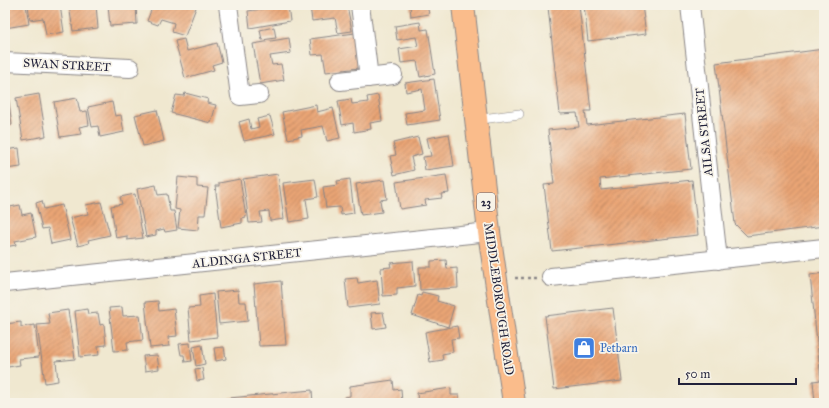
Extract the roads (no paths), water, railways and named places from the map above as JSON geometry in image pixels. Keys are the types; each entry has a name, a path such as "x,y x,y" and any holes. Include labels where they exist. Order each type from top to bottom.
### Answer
{"main road":[{"name":"MIDDLEBOROUGH ROAD","path":"462,5 489,232 514,403"}],"street":[{"path":"228,5 240,96 259,94"},
{"path":"360,5 369,78"},
{"name":"AILSA STREET","path":"690,5 718,260"},
{"name":"SWAN STREET","path":"5,62 130,68"},
{"path":"340,81 393,75"},
{"name":"ALDINGA STREET","path":"5,283 489,232"},
{"path":"552,277 824,248"}],"lane":[{"path":"476,120 520,114"}],"place":[{"name":"Petbarn","path":"584,348"}]}
